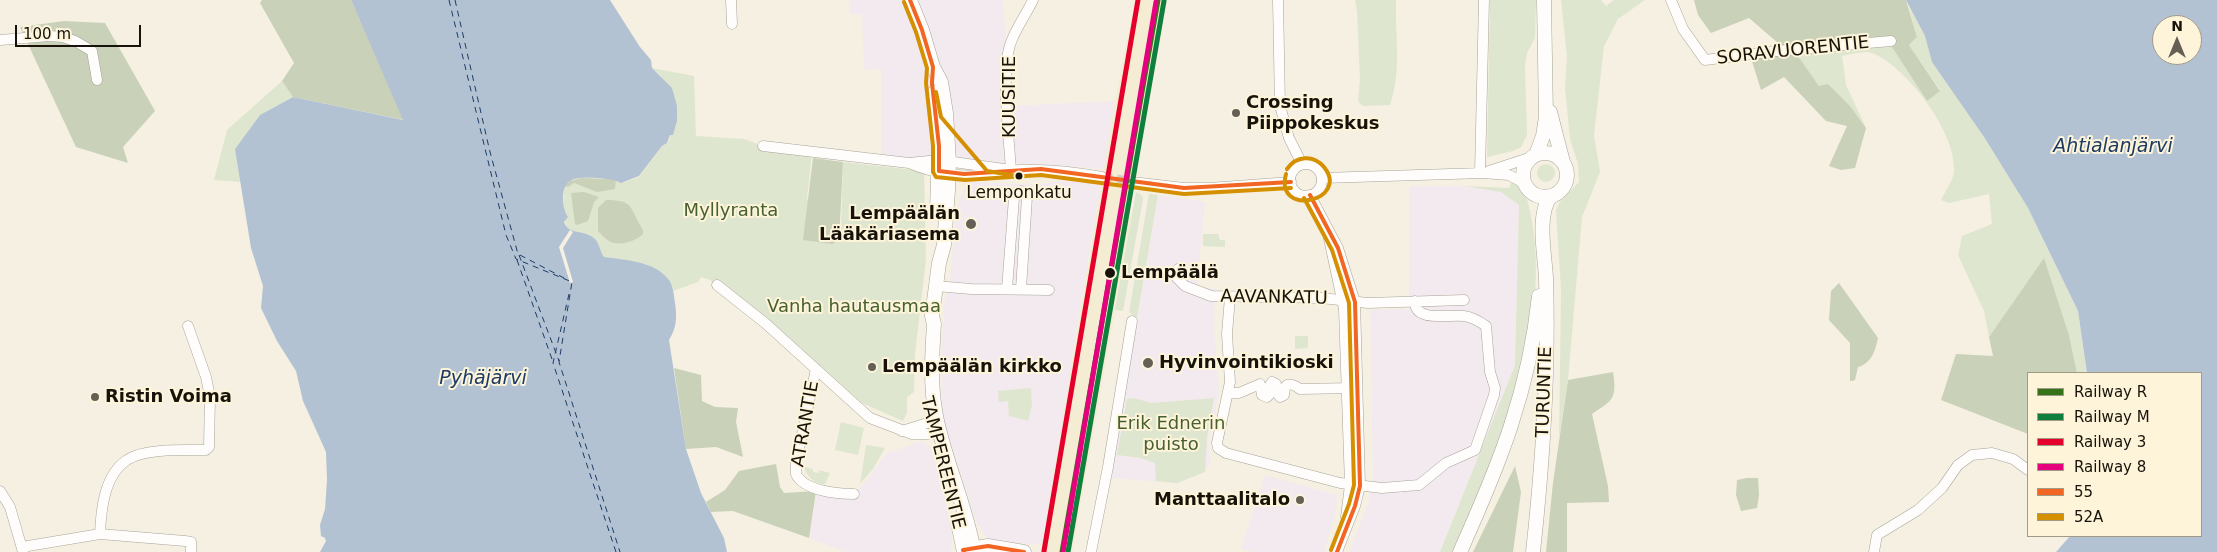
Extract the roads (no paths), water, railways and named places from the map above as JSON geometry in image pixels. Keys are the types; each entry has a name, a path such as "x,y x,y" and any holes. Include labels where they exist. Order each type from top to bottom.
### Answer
{"main road":[{"name":"TAMPEREENTIE","path":"910,0 922,30 933,67 932,83 944,167 944,245 938,263 932,316 934,324 932,382 934,427 961,498 968,551"},
{"path":"1544,0 1547,99 1545,126 1534,156 1525,164 1523,171 1527,188 1541,197 1551,196 1562,190 1566,183 1566,169 1547,99"},
{"path":"1534,156 1550,154 1563,162"},
{"name":"TURUNTIE","path":"1527,188 1543,231"},
{"name":"TURUNTIE","path":"1533,552 1541,474 1545,399 1547,312 1543,231 1546,203 1551,196"},
{"path":"1460,552 1498,466 1512,429 1525,381 1535,332 1544,248"},
{"path":"968,551 988,546 1024,552"}],"street":[{"path":"731,0 732,24"},
{"name":"KUUSITIE","path":"1011,170 1006,75 1010,47 1018,26 1033,0"},
{"path":"1278,0 1280,106 1289,138 1302,164"},
{"path":"1482,173 1484,0"},
{"name":"SORAVUORENTIE","path":"1671,0 1683,29 1705,60 1776,51 1891,41"},
{"path":"0,40 49,36 75,40 92,51 97,80"},
{"path":"763,146 909,162 923,168 944,167 991,174 1011,170 1039,169 1102,177"},
{"path":"1482,173 1534,156"},
{"path":"1302,164 1308,164 1317,168 1322,178 1321,187 1310,195 1305,196 1295,191 1291,182 1292,173 1302,164"},
{"path":"1322,178 1482,173 1509,175 1527,188"},
{"path":"1132,182 1184,188 1209,188 1291,182"},
{"path":"1006,289 1014,198 1015,194 1021,191 1025,192 1027,198 1021,289"},
{"path":"1310,195 1341,256 1356,302 1352,388"},
{"path":"1327,228 1330,250 1343,300 1352,388 1355,486 1355,506 1336,552"},
{"name":"AAVANKATU","path":"1178,268 1177,278 1185,286 1211,296 1356,302 1464,300"},
{"path":"717,285 765,323 870,418 902,431 934,427"},
{"path":"936,286 970,289 1049,290"},
{"path":"1230,297 1227,334 1230,378 1229,393 1216,444 1220,450 1226,454 1355,486 1382,488 1419,485 1446,464 1475,450 1494,395 1495,388 1490,372 1486,326 1464,316 1427,315 1419,312 1415,306 1415,301"},
{"path":"1091,552 1132,321"},
{"path":"100,534 104,496 114,475 127,460 169,450 206,450 208,447 210,397 206,377 188,326"},
{"name":"ATRANTIE","path":"816,369 796,462 796,474 806,484 827,492 854,494"},
{"path":"1229,393 1239,393 1260,384 1262,395 1267,397 1270,394 1270,384 1272,382 1276,384 1277,393 1280,397 1284,395 1286,385 1294,385 1300,389 1352,388"},
{"path":"1874,552 1877,535 1918,510 1942,488 1958,465 1972,455 1992,454 2013,458 2027,469"},
{"path":"0,491 10,507 22,549 100,534 191,542 191,552"}],"water":[{"name":"Pyhäjärvi","path":"351,0 610,0 640,47 651,60 652,68 672,88 677,106 677,121 673,135 670,135 667,143 662,146 639,176 621,183 598,178 579,178 566,185 563,198 568,217 564,222 570,229 595,239 604,257 648,265 663,274 670,282 674,294 676,317 674,331 669,340 686,449 701,493 724,538 727,552 320,552 326,541 321,536 320,525 325,509 326,452 303,401 296,371 277,341 261,308 263,286 251,248 235,149 260,115 293,97 403,120"},
{"name":"Ahtialanjärvi","path":"1906,0 2217,0 2217,552 2056,552 2069,537 2202,537 2202,372 2087,372 2078,311 2028,208 1984,137 1932,62 1925,36"}],"tunnel":[{"path":"1102,177 1132,182"}],"rail line":[{"name":"3","path":"1044,551 1138,0"},
{"name":"R","path":"1062,552 1158,0"},
{"name":"M","path":"1068,552 1164,1"},
{"name":"8","path":"1063,552 1156,2"}],"place":[{"name":"Crossing Piippokeskus","path":"1236,113"},
{"name":"Lemponkatu","path":"1019,176"},
{"name":"Lempäälän Lääkäriasema","path":"971,224"},
{"name":"Lempäälä","path":"1110,273"},
{"name":"Hyvinvointikioski","path":"1148,363"},
{"name":"Lempäälän kirkko","path":"872,367"},
{"name":"Ristin Voima","path":"95,397"},
{"name":"Manttaalitalo","path":"1300,500"}],"park label":[{"name":"Myllyranta","path":"731,211"},
{"name":"Vanha hautausmaa","path":"854,307"},
{"name":"Erik Ednerin puisto","path":"1171,434"}]}
